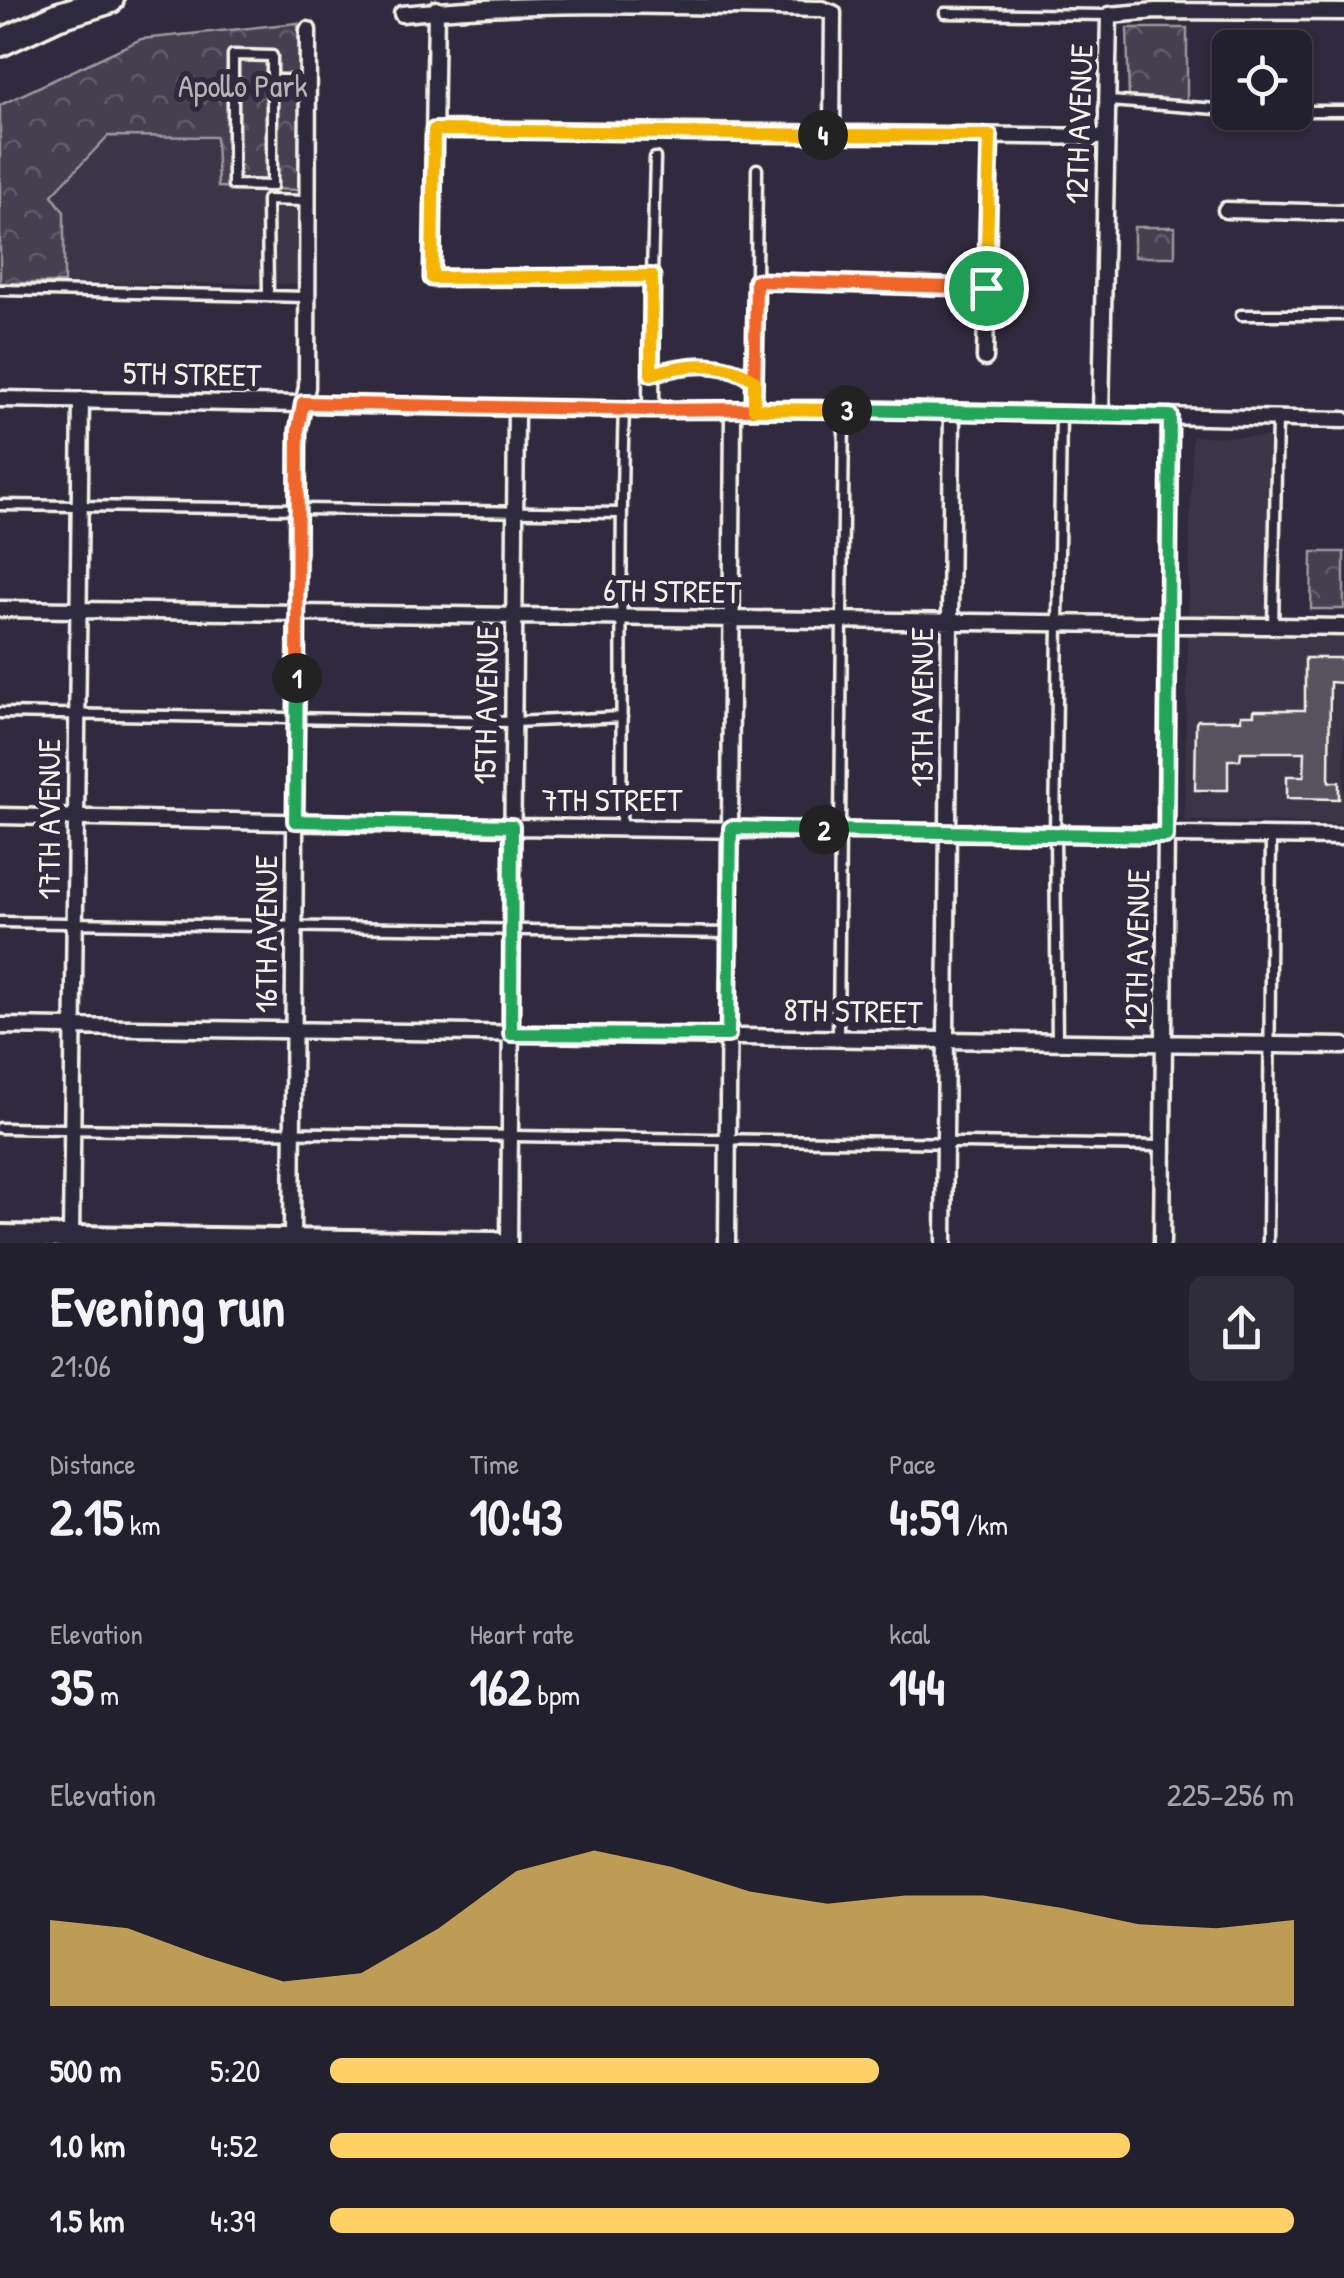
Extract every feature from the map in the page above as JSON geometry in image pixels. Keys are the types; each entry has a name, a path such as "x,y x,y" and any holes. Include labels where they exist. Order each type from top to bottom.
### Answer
{"highway":[{"path":"0,43 58,16 110,0"}],"street":[{"path":"402,14 436,9 583,5 822,9 833,13 832,135"},
{"path":"436,9 432,278 652,276 651,410"},
{"path":"1110,15 1156,11 1344,12"},
{"name":"12TH AVENUE","path":"1101,414 1104,138 1109,100 1110,15"},
{"name":"16TH AVENUE","path":"292,1240 298,430 308,387 308,30"},
{"path":"434,130 1104,138"},
{"path":"985,358 990,136"},
{"path":"1226,210 1344,213"},
{"path":"754,409 756,281 986,288"},
{"name":"5TH STREET","path":"0,399 1344,420"},
{"name":"17TH AVENUE","path":"71,1237 81,400"},
{"name":"15TH AVENUE","path":"510,1243 516,408"},
{"path":"727,1243 733,410"},
{"name":"13TH AVENUE","path":"944,1243 952,412"},
{"name":"12TH AVENUE","path":"1162,1243 1170,416"},
{"name":"6TH STREET","path":"0,609 1344,627"},
{"name":"7TH STREET","path":"0,816 1344,836"},
{"name":"8TH STREET","path":"0,1026 1344,1046"},
{"path":"0,1236 495,1243"}],"lane":[{"path":"945,14 1110,15"},
{"path":"232,56 272,56 272,80 272,186 233,185 232,56"},
{"path":"272,80 308,80"},
{"path":"1109,100 1212,109"},
{"path":"1312,111 1344,112"},
{"path":"652,276 655,158"},
{"path":"756,281 757,169"},
{"path":"268,296 267,200 307,201"},
{"path":"0,290 306,297"},
{"path":"1241,315 1344,315"},
{"path":"651,374 679,366 721,366 754,380"},
{"path":"621,826 620,512 624,410"},
{"path":"838,1038 844,410"},
{"path":"1057,1042 1055,833 1061,414"},
{"path":"1273,626 1277,418"},
{"path":"0,504 620,512"},
{"path":"0,713 514,722 622,717"},
{"path":"1268,1243 1272,837"},
{"path":"0,922 729,933"},
{"path":"0,1128 1162,1146"}],"shaded area":[{"path":"107,136 217,137 219,187 300,190 301,284 64,283 64,212 51,195"},
{"path":"1192,436 1270,437 1266,637 1344,639 1344,824 1184,821"}],"green space":[{"name":"Apollo Park","path":"298,23 300,190 218,187 216,137 108,136 52,195 64,212 64,283 0,283 0,105 141,39"},
{"path":"1127,28 1187,28 1187,102 1129,100"},
{"path":"1134,227 1175,227 1175,257 1134,257"},
{"path":"1312,552 1344,552 1344,609 1311,609"}],"building":[{"path":"1305,658 1342,658 1342,683 1330,682 1329,782 1339,782 1339,799 1287,798 1287,776 1304,776 1305,752 1241,752 1240,760 1228,760 1228,790 1195,790 1198,720 1241,720 1241,715 1254,715 1254,710 1305,710"}],"route":[{"path":"986,288 756,281 754,409 303,403 298,430 295,821 512,826 511,1034 728,1035 731,828 1166,836 1170,416 754,409 754,380 740,371 700,365 651,374 652,276 432,278 434,130 990,136 986,288"}]}
